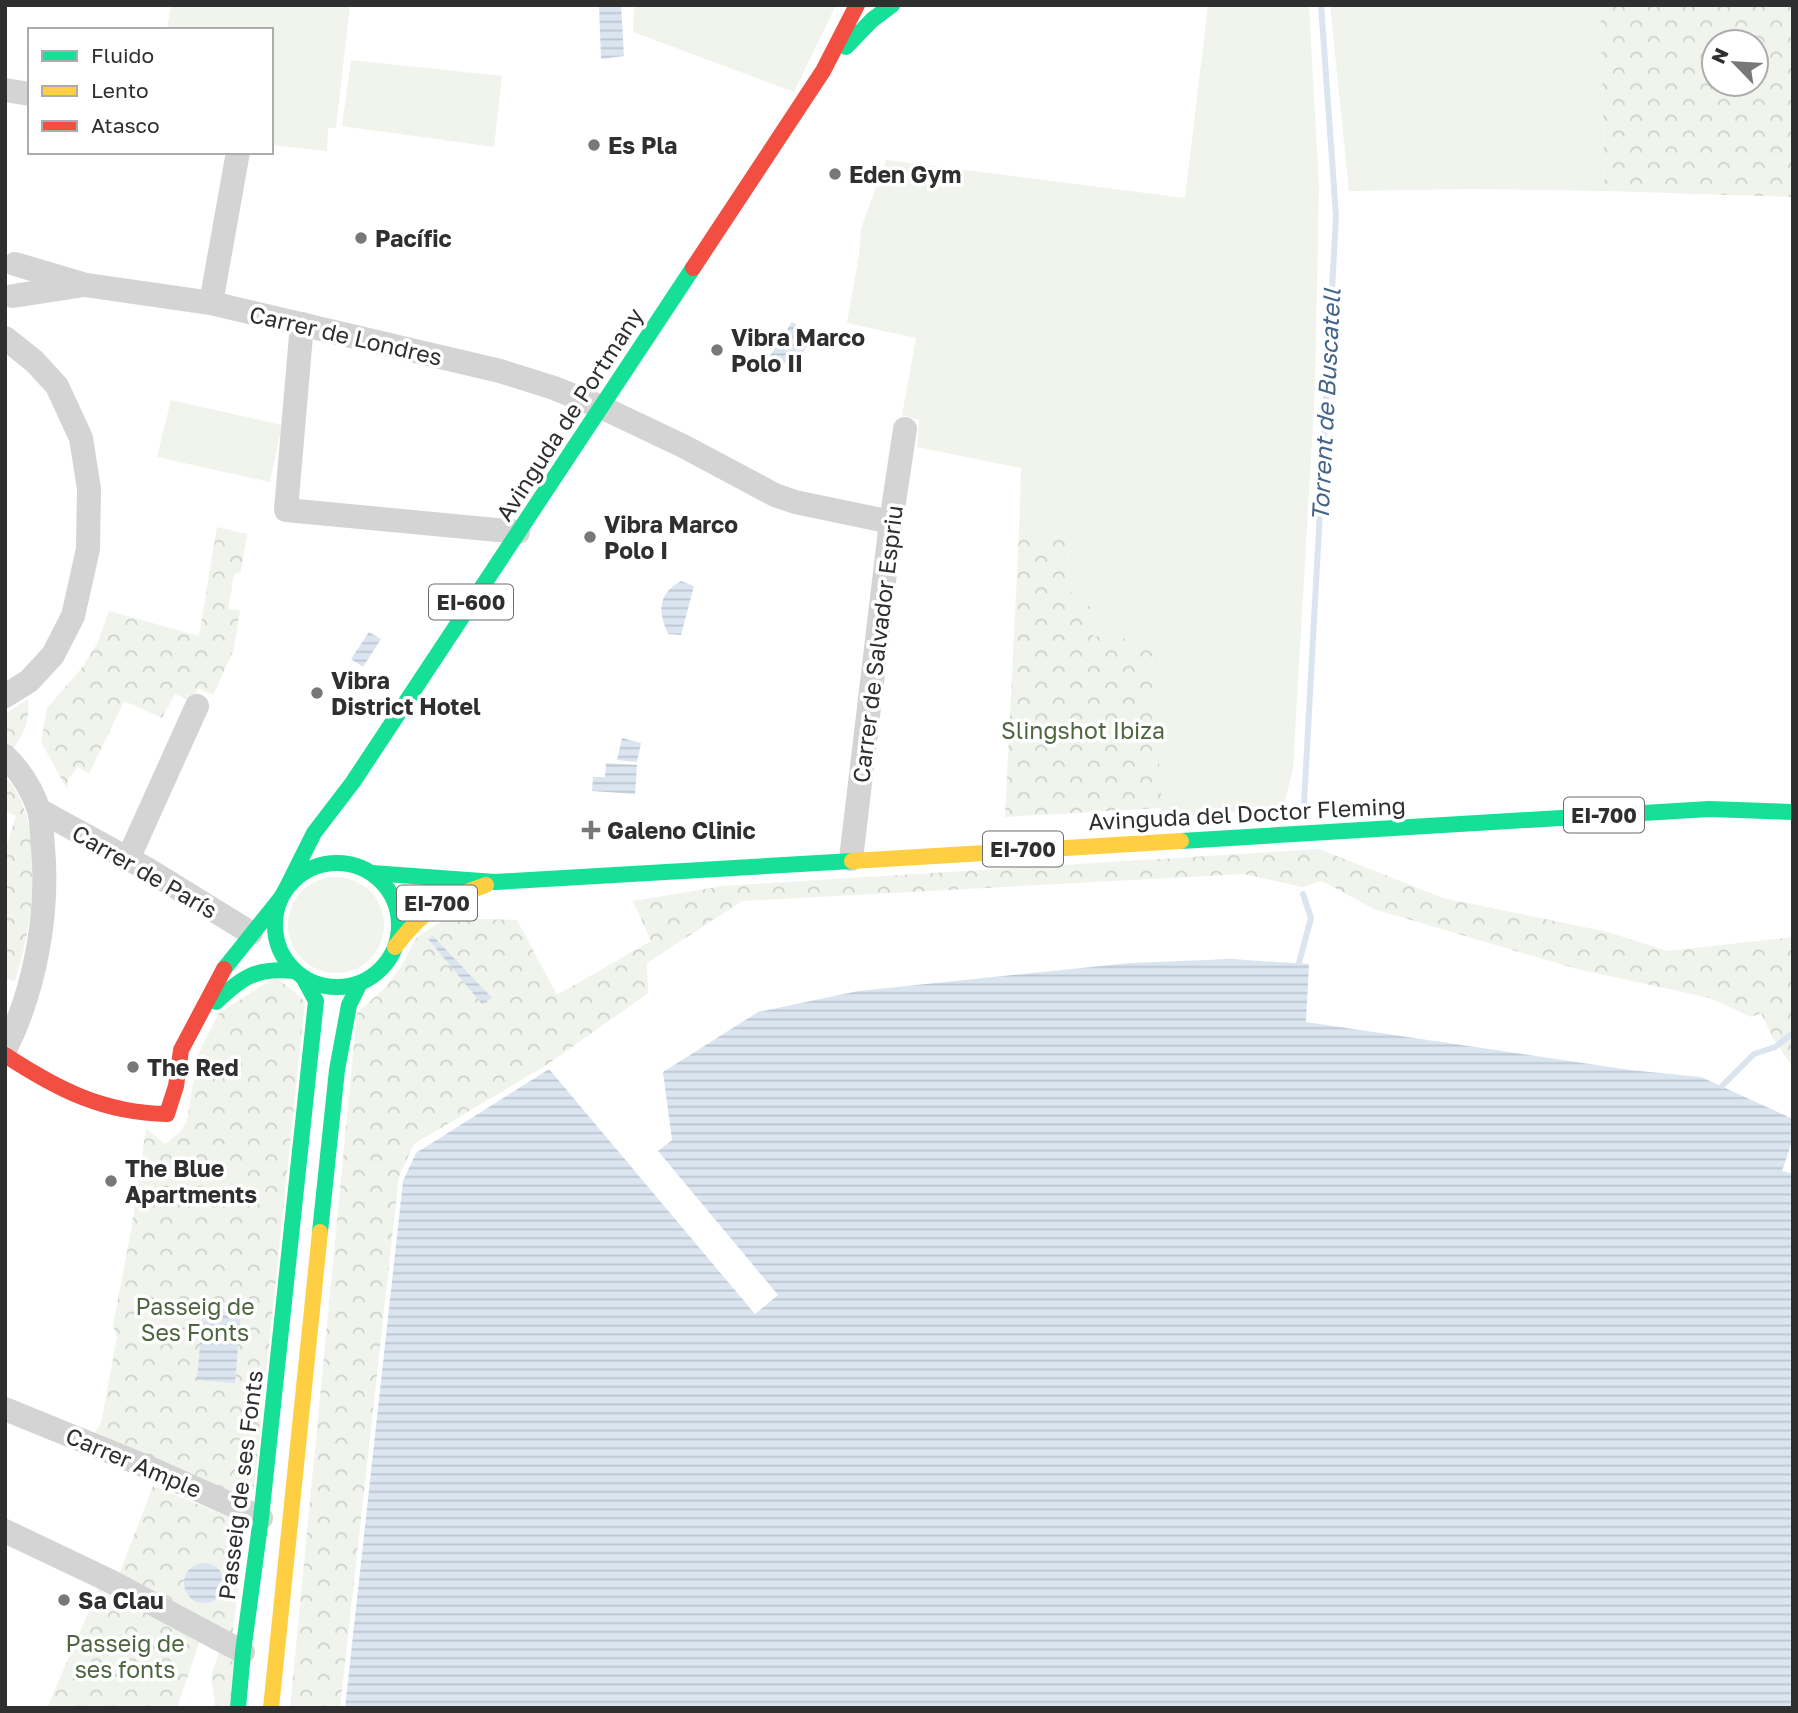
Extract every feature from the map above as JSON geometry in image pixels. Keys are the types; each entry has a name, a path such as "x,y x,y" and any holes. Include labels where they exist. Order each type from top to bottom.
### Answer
{"main road":[{"name":"Avinguda de Portmany","path":"282,895 316,826 353,782 823,71 857,5"},
{"name":"Avinguda de Portmany","path":"823,71 872,20 892,5"},
{"name":"Avinguda de Portmany","path":"342,822 353,782"},
{"name":"Avinguda del Doctor Fleming","path":"366,870 401,877 459,877 495,882 1695,810 1793,812"},
{"path":"196,1021 247,975 271,968 326,986 338,987 360,983 381,968 395,947 399,927 396,906 387,888 350,852"},
{"path":"5,1052 52,1085 88,1101 142,1114 167,1114 176,1086 181,1050 223,970 251,933 299,875 318,865 338,862 366,870"},
{"name":"Avinguda del Doctor Fleming","path":"395,947 424,911 442,900 495,882"},
{"path":"282,895 274,922 275,937 284,959 299,975"},
{"name":"Passeig de ses Fonts","path":"238,1708 316,1001 299,975"},
{"path":"271,1708 276,1639 338,1070 349,1005 360,983"},
{"path":"261,1518 289,1530"},
{"path":"243,1652 276,1639"}],"street":[{"path":"5,90 28,94"},
{"path":"211,303 238,154"},
{"name":"Carrer de Londres","path":"10,258 86,285 211,303 500,371 554,388 601,407 683,446 775,495 794,502 891,522"},
{"path":"9,301 18,281 10,258"},
{"name":"Carrer de Londres","path":"9,301 86,285"},
{"path":"302,324 286,510 518,533"},
{"path":"5,338 34,361 57,386 81,439 89,489 88,549 73,617 53,655 29,681 5,696"},
{"name":"Carrer de Salvador Espriu","path":"851,859 891,522 905,429"},
{"path":"128,859 197,706"},
{"path":"5,1052 34,965 43,924 45,861 39,810 26,781 10,760"},
{"name":"Carrer de París","path":"39,810 128,859 251,933"},
{"name":"Carrer Ample","path":"5,1409 156,1471 261,1518"},
{"path":"5,1531 110,1581 243,1652"}],"green space":[{"path":"171,5 350,5 336,128 328,128 327,151 273,145 273,28 167,28"},
{"path":"634,5 836,5 794,92 633,32"},
{"path":"1208,5 1309,5 1319,186 1315,389 1293,769 1283,808 1162,818 1152,653 1132,639 1093,636 1095,611 1066,588 1070,538 1019,532 1021,468 917,447 919,420 902,415 916,338 847,323 861,229 886,160 1185,198"},
{"path":"1330,5 1600,5 1605,191 1349,191"},
{"path":"1600,5 1793,5 1793,197 1605,191"},
{"path":"351,60 502,76 494,147 342,126"},
{"path":"171,400 282,425 270,482 157,457"},
{"path":"217,527 247,534 241,572 234,574 228,609 240,610 234,649 213,695 198,688 192,701 175,694 162,718 124,701 89,774 78,767 69,778 67,789 41,742 47,708 81,669 97,644 109,611 199,636"},
{"name":"Slingshot Ibiza","path":"1019,532 1070,538 1066,588 1095,611 1093,636 1132,639 1152,653 1162,808 1005,817"},
{"path":"28,699 26,726 12,750 5,744 5,714"},
{"path":"5,776 19,796 28,820 32,847 31,905 22,959 15,982 5,977 5,850 16,816 5,811"},
{"path":"1319,849 1443,898 1608,932 1667,951 1793,937 1793,1064 1791,1065 1774,1040 1761,1013 1751,1017 1710,998 1577,969 1374,909 1322,881 1302,887 1244,874 742,901 647,963 648,993 548,1064 414,1144 399,1176 340,1708 290,1708 357,1013 387,986 416,938 446,918 517,920 557,995 651,941 633,901 723,886"},
{"path":"336,877 354,881 370,891 380,907 384,925 380,943 370,959 354,969 336,973 318,969 302,959 292,943 288,925 292,907 302,891 318,881"},
{"name":"Passeig de Ses Fonts","path":"276,977 305,1001 254,1489 234,1497 92,1436 101,1423 117,1337 113,1325 131,1231 146,1128 165,1144 180,1132 187,1121 197,1056 219,1013"},
{"path":"153,1486 246,1524 232,1639 118,1577"},
{"name":"Passeig de ses fonts","path":"99,1588 200,1640 177,1708 47,1708"},
{"name":"Passeig de ses fonts","path":"219,1652 236,1663 232,1708 213,1708 215,1703 211,1676"}],"shaded area":[{"path":"599,5 621,5 624,56 601,59"},
{"path":"792,322 813,335 798,361 789,358 776,372 764,365"},
{"path":"681,581 694,586 681,635 668,634 662,618 662,604 667,592"},
{"path":"369,632 381,639 363,667 351,659"},
{"path":"622,738 641,743 637,762 617,760"},
{"path":"606,763 637,765 635,794 592,791 593,777 605,777"},
{"path":"433,936 492,998 482,1004 428,939"},
{"path":"1231,959 1309,964 1306,1022 1630,1070 1701,1077 1793,1119 1793,1139 1782,1171 1793,1174 1793,1708 345,1708 403,1181 416,1153 549,1069 755,1314 778,1295 658,1151 672,1140 663,1072 758,1012 858,991 1130,963"},
{"path":"203,1308 241,1311 235,1383 197,1380"},
{"path":"204,1563 212,1564 218,1569 223,1575 223,1591 218,1597 212,1602 204,1603 196,1602 190,1597 185,1591 184,1583 185,1575 190,1569 196,1564"}],"waterway":[{"name":"Torrent de Buscatell","path":"1304,804 1336,216 1321,5"},
{"name":"Torrent de Buscatell","path":"1299,963 1311,918 1303,894"},
{"path":"1722,1086 1754,1054 1775,1047 1793,1033"}],"traffic: fast":[{"path":"846,47 872,20 892,5"},
{"path":"285,891 314,833 353,782 693,268"},
{"path":"1181,841 1709,809 1793,812"},
{"path":"372,873 495,882 852,861"},
{"path":"337,863 361,867 381,881 395,901 399,925 395,949 381,969 361,983 337,987 313,983 293,969 279,949 275,925 279,901 293,881 313,867 337,863"},
{"path":"224,969 280,899"},
{"path":"216,1002 242,980 260,972 294,971"},
{"path":"238,1708 316,1001 304,979"},
{"path":"320,1232 337,1070 349,1005 360,983"}],"traffic: slow":[{"path":"852,861 1181,841"},
{"path":"395,947 415,923 435,907 486,885"},
{"path":"271,1708 320,1232"}],"traffic: jam":[{"path":"693,268 823,71 857,5"},
{"path":"5,1055 62,1088 101,1104 144,1113 167,1114 176,1086 181,1050 224,969"}],"place":[{"name":"Es Pla","path":"594,145"},
{"name":"Eden Gym","path":"835,174"},
{"name":"Pacífic","path":"361,238"},
{"name":"Vibra Marco Polo II","path":"717,350"},
{"name":"Vibra Marco Polo I","path":"590,537"},
{"name":"Vibra District Hotel","path":"317,693"},
{"name":"Galeno Clinic","path":"591,830"},
{"name":"The Red","path":"133,1067"},
{"name":"The Blue Apartments","path":"111,1181"},
{"name":"Sa Clau","path":"64,1600"}]}
